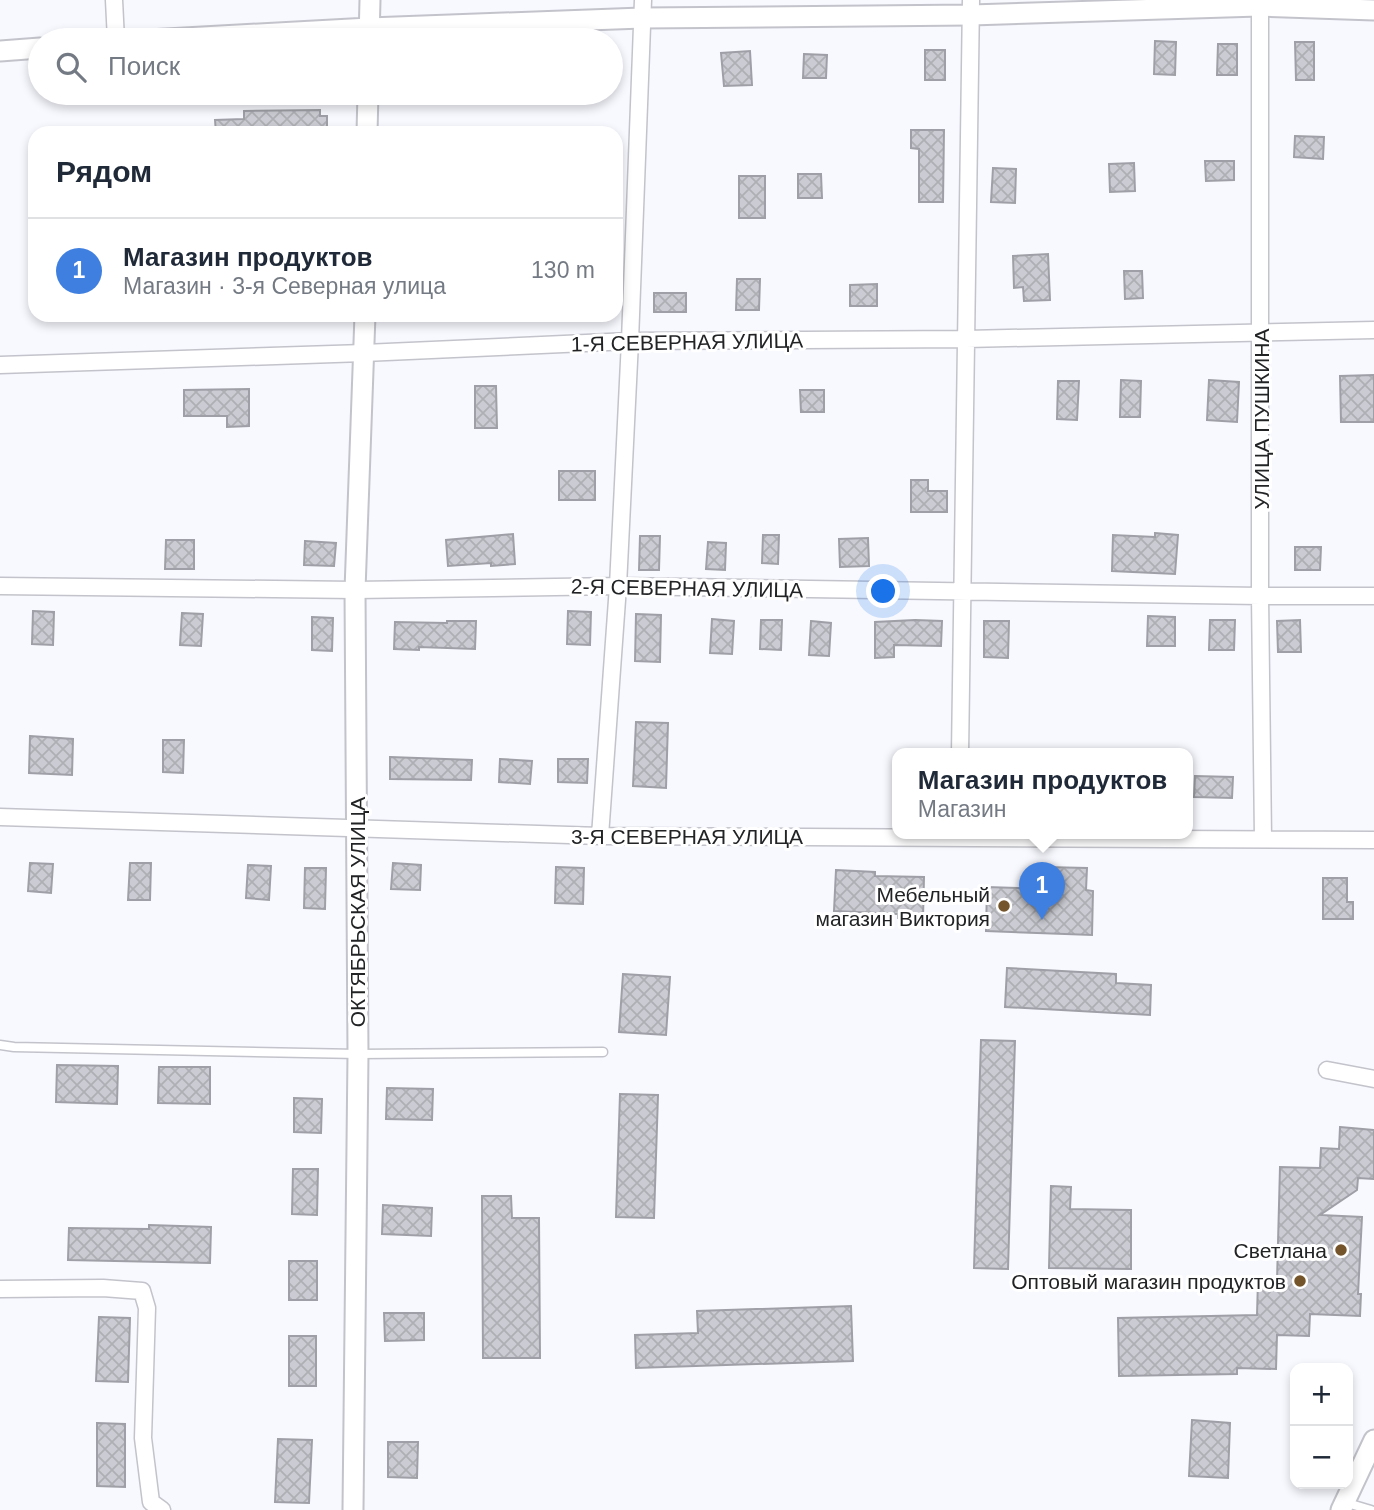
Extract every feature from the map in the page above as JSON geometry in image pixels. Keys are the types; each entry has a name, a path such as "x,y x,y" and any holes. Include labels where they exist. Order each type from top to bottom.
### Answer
{"street":[{"path":"114,0 115,28"},
{"path":"369,28 370,0"},
{"path":"435,28 643,9 971,8 1259,3 1374,10"},
{"name":"УЛИЦА ПУШКИНА","path":"1259,3 1263,838"},
{"path":"960,748 971,8"},
{"path":"600,836 618,586 643,9"},
{"path":"0,51 28,49"},
{"path":"367,126 368,105"},
{"name":"ОКТЯБРЬСКАЯ УЛИЦА","path":"353,1510 358,1054 355,590 365,322"},
{"name":"1-Я СЕВЕРНАЯ УЛИЦА","path":"0,365 630,341 967,340 1374,330"},
{"name":"2-Я СЕВЕРНАЯ УЛИЦА","path":"0,586 355,590 618,586 1374,596"},
{"name":"3-Я СЕВЕРНАЯ УЛИЦА","path":"0,817 600,836 892,836"},
{"name":"3-Я СЕВЕРНАЯ УЛИЦА","path":"1193,838 1374,840"},
{"path":"1327,1070 1374,1079"},
{"path":"0,1289 103,1287 142,1290 147,1308 143,1438 151,1502 162,1510"},
{"path":"1342,1506 1374,1440"}],"lane":[{"path":"0,1045 358,1054 603,1052"},
{"path":"1342,1506 1371,1510"}],"building":[{"path":"1155,41 1176,42 1175,75 1154,74"},
{"path":"1295,42 1314,42 1314,80 1296,80"},
{"path":"1218,44 1237,44 1237,75 1217,75"},
{"path":"925,50 945,50 945,80 925,80"},
{"path":"750,51 752,85 724,86 721,53"},
{"path":"804,54 827,55 826,78 803,78"},
{"path":"320,110 320,116 327,116 327,126 215,126 215,120 244,119 244,111"},
{"path":"911,130 944,130 943,202 919,202 919,149 911,148"},
{"path":"1295,136 1324,137 1323,159 1294,157"},
{"path":"1205,161 1234,161 1234,180 1206,181"},
{"path":"1134,163 1135,191 1110,192 1109,164"},
{"path":"993,168 1016,169 1015,203 991,202"},
{"path":"798,174 821,174 822,198 798,198"},
{"path":"739,176 765,176 765,218 739,218"},
{"path":"1048,254 1050,300 1024,301 1023,287 1014,288 1013,256"},
{"path":"1124,271 1142,271 1143,298 1125,299"},
{"path":"737,279 760,279 759,310 736,310"},
{"path":"877,284 877,306 850,306 850,285"},
{"path":"654,293 686,293 686,312 654,312"},
{"path":"1374,375 1374,422 1341,422 1340,376"},
{"path":"1121,380 1141,381 1140,417 1120,417"},
{"path":"1209,380 1239,382 1237,422 1207,420"},
{"path":"1058,381 1079,381 1077,420 1057,419"},
{"path":"475,386 496,386 497,428 475,428"},
{"path":"249,389 249,426 227,427 227,416 184,416 184,390"},
{"path":"800,390 824,390 824,412 801,412"},
{"path":"559,471 595,471 595,500 559,500"},
{"path":"911,480 928,480 928,491 947,491 947,512 911,512"},
{"path":"1155,533 1178,535 1175,574 1112,571 1113,535 1155,537"},
{"path":"513,534 515,564 448,566 446,540"},
{"path":"763,535 779,535 778,564 762,563"},
{"path":"640,536 660,536 659,570 639,570"},
{"path":"868,538 869,566 840,567 839,539"},
{"path":"166,540 194,540 194,569 165,569"},
{"path":"305,541 336,543 334,566 304,565"},
{"path":"708,542 726,543 725,570 706,569"},
{"path":"1295,547 1321,547 1320,570 1295,570"},
{"path":"33,611 54,612 53,645 32,644"},
{"path":"568,611 591,612 590,645 567,644"},
{"path":"182,613 203,614 201,646 180,645"},
{"path":"636,614 661,615 660,662 635,661"},
{"path":"1148,616 1175,617 1175,646 1147,646"},
{"path":"312,617 333,618 332,651 312,650"},
{"path":"712,619 734,621 732,654 710,653"},
{"path":"761,620 782,620 781,650 760,649"},
{"path":"1210,620 1235,620 1234,650 1209,650"},
{"path":"1300,620 1301,652 1278,652 1277,621"},
{"path":"476,621 475,649 394,649 395,622"},
{"path":"811,621 831,623 829,656 809,655"},
{"path":"942,621 941,646 894,645 894,657 875,658 875,622"},
{"path":"984,621 1009,621 1008,658 984,657"},
{"path":"636,722 668,723 666,788 633,786"},
{"path":"30,736 73,739 72,775 29,773"},
{"path":"163,740 184,740 183,773 163,772"},
{"path":"390,757 472,760 471,780 390,779"},
{"path":"500,759 532,761 530,784 499,782"},
{"path":"558,759 588,759 587,783 558,782"},
{"path":"1195,776 1233,777 1232,798 1194,797"},
{"path":"30,863 53,864 51,893 28,891"},
{"path":"130,863 151,863 150,900 128,900"},
{"path":"393,863 421,865 420,890 391,889"},
{"path":"248,865 271,866 269,900 246,898"},
{"path":"556,867 584,868 583,904 555,903"},
{"path":"1045,867 1087,868 1086,890 1093,891 1092,935 986,931 987,887 1044,889"},
{"path":"305,868 326,868 325,909 304,908"},
{"path":"836,870 875,872 875,876 924,877 923,919 898,918 898,914 834,911"},
{"path":"1323,878 1347,878 1347,902 1353,902 1353,919 1323,919"},
{"path":"1007,968 1116,974 1116,983 1151,985 1150,1015 1005,1007"},
{"path":"623,974 670,977 666,1035 619,1032"},
{"path":"981,1040 1015,1041 1008,1269 974,1268"},
{"path":"57,1065 118,1066 117,1104 56,1102"},
{"path":"159,1067 210,1067 210,1104 158,1103"},
{"path":"387,1088 433,1089 432,1120 386,1119"},
{"path":"620,1094 658,1095 654,1218 616,1217"},
{"path":"294,1098 322,1099 321,1133 294,1132"},
{"path":"1340,1127 1374,1130 1374,1179 1358,1178 1357,1190 1320,1215 1362,1217 1358,1294 1361,1294 1360,1316 1310,1314 1309,1336 1277,1335 1276,1369 1237,1368 1237,1374 1119,1376 1118,1318 1257,1315 1258,1280 1277,1281 1280,1167 1320,1168 1321,1148 1339,1149"},
{"path":"293,1169 318,1169 317,1215 292,1214"},
{"path":"1051,1186 1071,1187 1070,1209 1131,1210 1131,1269 1049,1268"},
{"path":"482,1196 511,1196 512,1218 539,1218 540,1358 483,1358"},
{"path":"383,1205 432,1208 431,1236 382,1234"},
{"path":"149,1225 211,1227 210,1263 68,1260 69,1228 149,1229"},
{"path":"289,1261 317,1261 317,1300 289,1300"},
{"path":"851,1306 853,1361 636,1368 635,1335 698,1333 697,1311"},
{"path":"384,1313 424,1313 424,1340 385,1341"},
{"path":"99,1317 130,1318 128,1382 96,1381"},
{"path":"289,1336 316,1336 316,1386 289,1386"},
{"path":"1192,1420 1230,1423 1228,1478 1189,1476"},
{"path":"97,1423 125,1424 125,1487 97,1486"},
{"path":"278,1439 312,1440 309,1503 275,1502"},
{"path":"388,1442 418,1442 417,1478 388,1477"}],"place":[{"name":"Мебельный магазин Виктория","path":"1004,906"},
{"name":"Магазин продуктов","path":"1042,920"},
{"name":"Светлана","path":"1341,1250"},
{"name":"Оптовый магазин продуктов","path":"1300,1281"}]}
